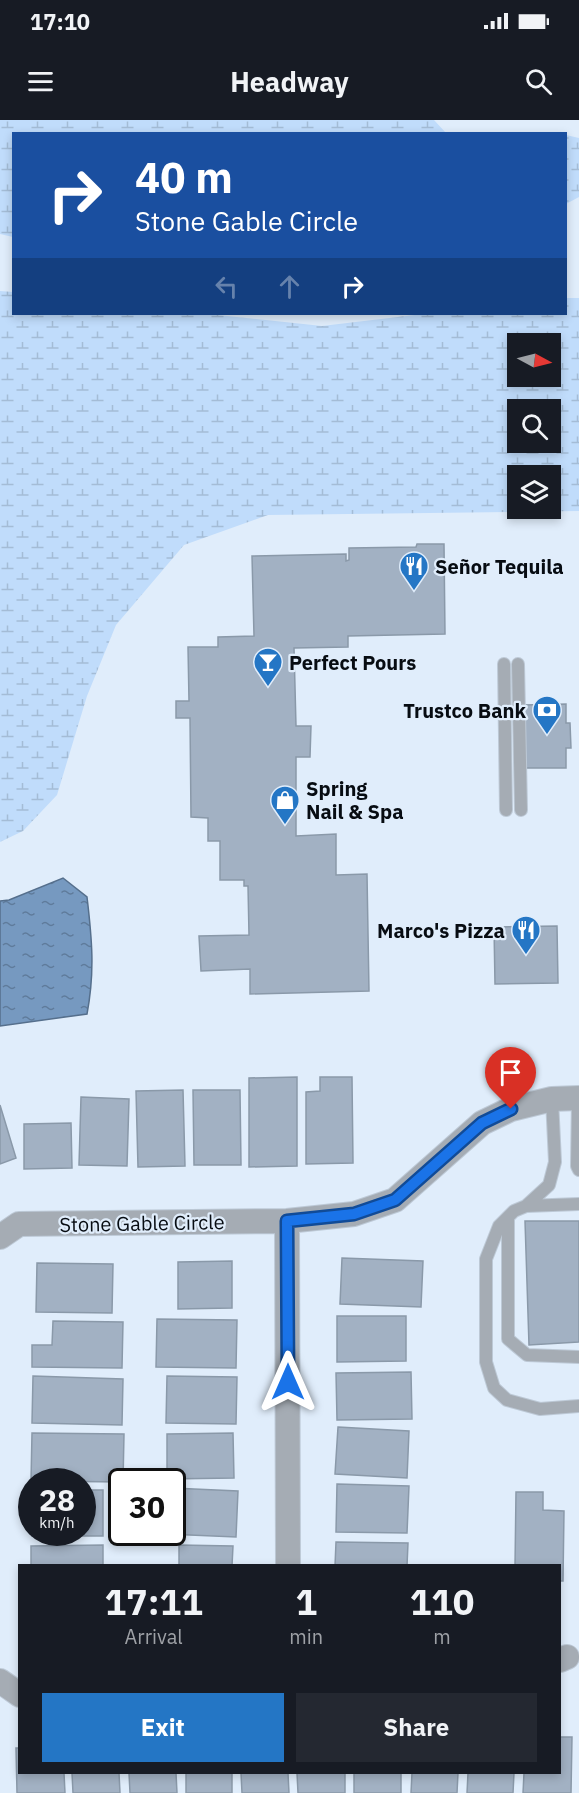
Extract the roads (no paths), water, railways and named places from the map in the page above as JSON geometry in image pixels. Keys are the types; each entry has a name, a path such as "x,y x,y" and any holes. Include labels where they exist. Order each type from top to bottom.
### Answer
{"street":[{"name":"Stone Gable Circle","path":"0,1237 19,1224 287,1221 354,1214 395,1200 482,1123 511,1109 552,1099 578,1098"},
{"path":"287,1221 288,1564"},
{"path":"0,1681 18,1694"}],"lane":[{"path":"504,664 506,810"},
{"path":"519,664 521,810"},
{"path":"578,1098 577,1166 579,1170"},
{"path":"552,1099 555,1162 549,1185 526,1206 514,1211 499,1226 486,1259 486,1362 494,1388 507,1400 540,1408 579,1407"},
{"path":"526,1206 579,1204"},
{"path":"508,1217 508,1339 527,1355 579,1358"}],"water":[{"path":"63,878 87,897 92,956 87,1014 0,1026 0,901 9,900"}],"place":[{"name":"Señor Tequila","path":"414,592"},
{"name":"Perfect Pours","path":"268,688"},
{"name":"Trustco Bank","path":"547,736"},
{"name":"Spring Nail & Spa","path":"285,826"},
{"name":"Marco's Pizza","path":"526,956"}]}
